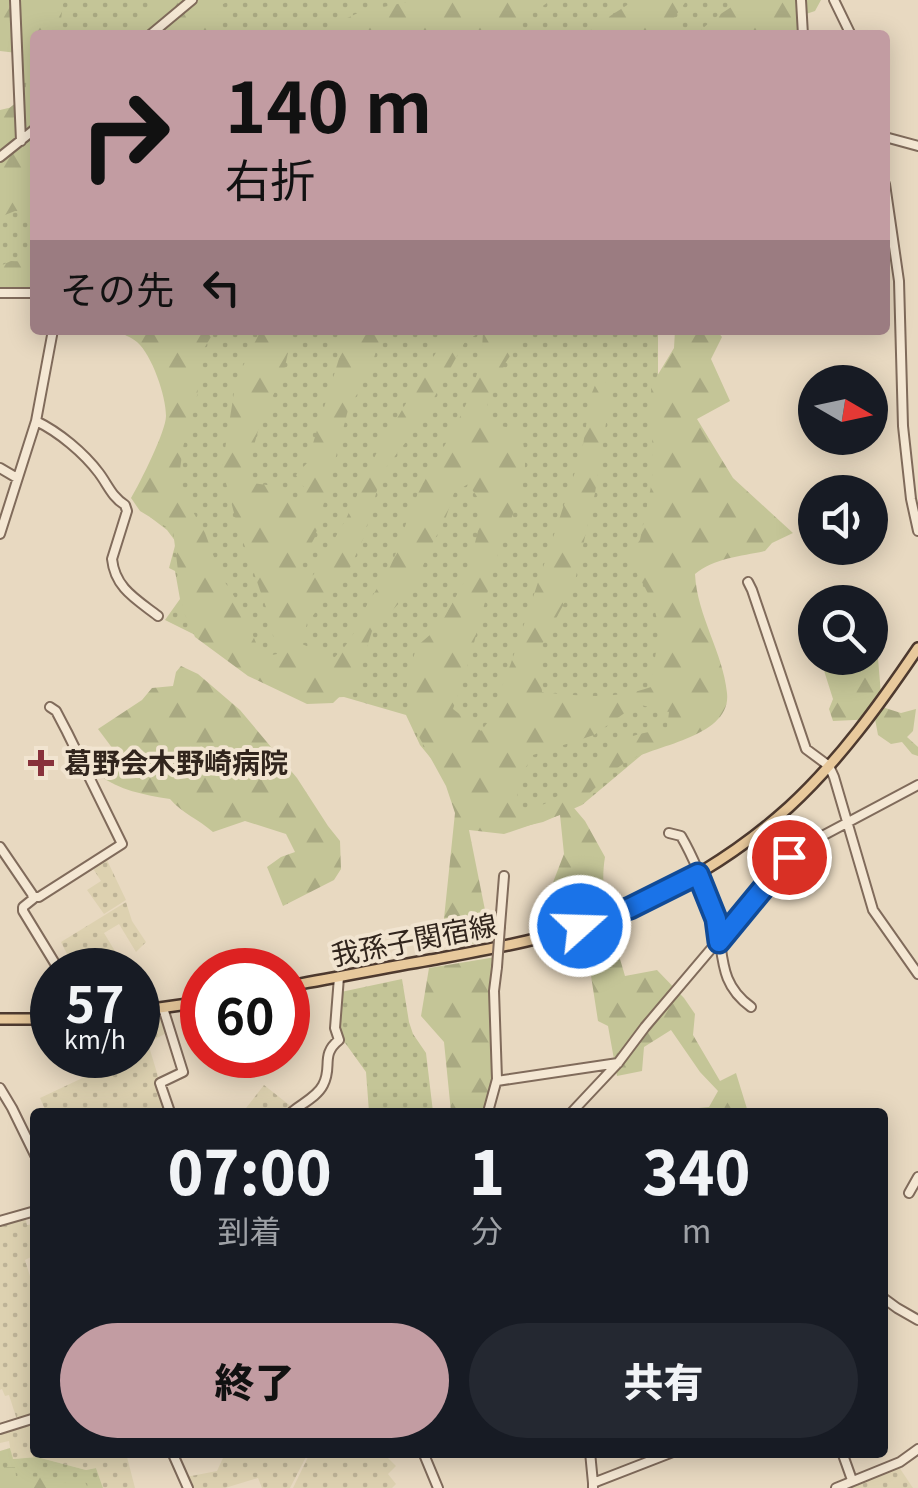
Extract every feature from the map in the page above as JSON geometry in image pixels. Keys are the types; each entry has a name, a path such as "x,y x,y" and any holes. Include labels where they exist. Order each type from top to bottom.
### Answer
{"main road":[{"name":"我孫子関宿線","path":"310,982 557,934 610,917 698,874 766,827 829,766 918,648"},
{"path":"160,1008 180,1005"},
{"path":"0,1019 30,1020"}],"street":[{"path":"15,0 21,141"},
{"path":"156,30 192,0"},
{"path":"801,0 803,30"},
{"path":"834,0 849,30"},
{"path":"0,157 30,133"},
{"path":"890,138 918,146"},
{"path":"890,234 899,281 903,426 918,531"},
{"path":"0,293 30,293"},
{"path":"0,534 36,421 51,335"},
{"path":"36,421 86,459 125,505 113,567 122,589 158,616"},
{"path":"0,468 17,478"},
{"path":"748,582 806,749 829,766 874,910 918,974"},
{"path":"45,948 23,907 33,897 39,897 122,844 67,732 50,706"},
{"path":"576,1108 789,857 918,785"},
{"path":"669,833 682,836 694,859 716,919 726,977 752,1007"},
{"path":"0,848 33,897"},
{"path":"489,1108 497,1081 494,991 504,876"},
{"path":"297,1108 324,1084 328,1051 339,1040 339,977"},
{"path":"163,1008 182,1072 160,1083 169,1108"},
{"path":"497,1081 618,1062"},
{"path":"0,1088 30,1146"},
{"path":"908,1193 918,1177"},
{"path":"0,1221 30,1212"},
{"path":"888,1302 918,1320"},
{"path":"0,1429 30,1420"},
{"path":"836,1488 900,1462 918,1449"},
{"path":"175,1458 188,1488"},
{"path":"426,1458 438,1488"},
{"path":"591,1458 593,1486 659,1458"},
{"path":"844,1458 852,1480"}],"shaded area":[{"path":"106,858 126,900 104,914 87,890 101,881 92,867"},
{"path":"126,902 132,921 146,942 134,948 119,924 104,933 113,948 64,948 61,942"},
{"path":"164,1015 170,1031 160,1036 160,1016"},
{"path":"82,1078 158,1078 166,1103 163,1108 44,1108 40,1098"},
{"path":"264,1085 293,1108 246,1108"},
{"path":"25,1216 30,1224 30,1258 25,1260 30,1276 30,1416 17,1420 9,1395 0,1390 0,1222"},
{"path":"30,1423 30,1458 12,1459 9,1441 0,1443 0,1432"},
{"path":"41,1458 127,1458 135,1488 103,1488 96,1468 86,1470"},
{"path":"223,1458 305,1458 290,1488 262,1488 258,1478 225,1488 191,1488 186,1477 217,1471"},
{"path":"308,1458 388,1458 396,1466 388,1474 396,1484 392,1488 293,1488"},
{"path":"899,1467 913,1488 848,1488 851,1487"}],"green space":[{"path":"0,0 66,0 60,30 30,30 30,211 0,217 0,116 25,95 27,76 17,53 0,51"},
{"path":"16,0 798,0 800,30 30,30 30,290 0,291 0,110 21,105"},
{"path":"159,0 231,0 217,7 219,24 212,30 132,30"},
{"path":"551,0 510,30 322,30 360,12 402,3"},
{"path":"635,0 687,0 664,30 591,30"},
{"path":"742,0 821,0 815,11 797,17 798,30 701,30"},
{"path":"11,261 30,262 30,289 0,290 0,266"},
{"path":"125,335 212,335 202,352 178,485 205,533 221,576 241,607 262,657 277,654 269,616 222,468 236,380 258,335 292,335 284,371 259,427 246,475 253,483 274,486 302,502 305,489 296,475 307,463 341,352 343,335 381,335 369,373 348,410 315,537 297,570 308,584 346,519 376,454 441,344 442,335 477,335 467,338 419,425 382,473 363,539 349,570 307,623 302,644 334,658 352,637 390,567 414,502 458,421 475,380 483,335 524,335 487,403 491,425 520,429 523,483 453,709 481,731 511,663 582,451 596,383 612,385 595,493 574,585 539,650 542,692 610,695 651,687 657,617 627,557 640,540 653,477 651,386 674,348 675,335 722,337 711,359 730,401 697,419 733,478 793,533 765,551 719,561 695,574 700,605 725,678 725,708 717,720 689,738 626,762 574,808 605,857 605,903 625,976 657,970 684,998 695,1014 693,1035 720,1081 736,1073 747,1108 699,1108 709,1107 718,1091 671,1030 644,1047 642,1071 617,1076 608,1026 598,1021 585,937 552,885 564,854 560,815 504,834 469,830 486,915 506,939 439,948 455,813 446,786 412,724 406,689 416,647 439,627 466,578 481,502 468,484 454,493 415,587 372,631 357,680 333,703 307,704 248,676 195,637 183,610 173,531 140,511 131,498 166,416 157,376 137,342","holes":["637,704 669,712 667,729 626,739 558,796 530,809 517,810 517,783 533,755 594,735"]},
{"path":"161,335 658,335 658,405 682,721 582,805 543,822 509,830 438,767 420,745 406,715 344,697 322,698 165,620 180,599 175,571 169,568 176,542 150,517 178,444"},
{"path":"181,666 198,674 240,710 297,778 340,841 341,869 334,880 283,906 267,867 295,852 286,834 245,821 213,832 170,799 132,791 99,775 113,749 98,729 142,700 152,688 173,686"},
{"path":"825,675 879,675 882,707 901,713 916,709 913,731 907,737 918,747 918,756 902,742 891,744 878,735 875,719 833,721 829,709 833,699"},
{"path":"496,957 492,1108 451,1108 444,1042 421,1016 429,968"},
{"path":"402,979 409,1022 426,1053 433,1108 369,1108 366,1072 338,1033 341,992"},
{"path":"10,1448 13,1459 41,1458 86,1470 96,1468 103,1488 0,1488 0,1451"},
{"path":"0,1467 15,1467 16,1476 85,1482 88,1488 4,1488 0,1486"}],"place":[{"name":"葛野会木野崎病院","path":"41,763"}],"route":[{"path":"580,926 610,917 698,874 716,919 719,942 789,857"}]}
